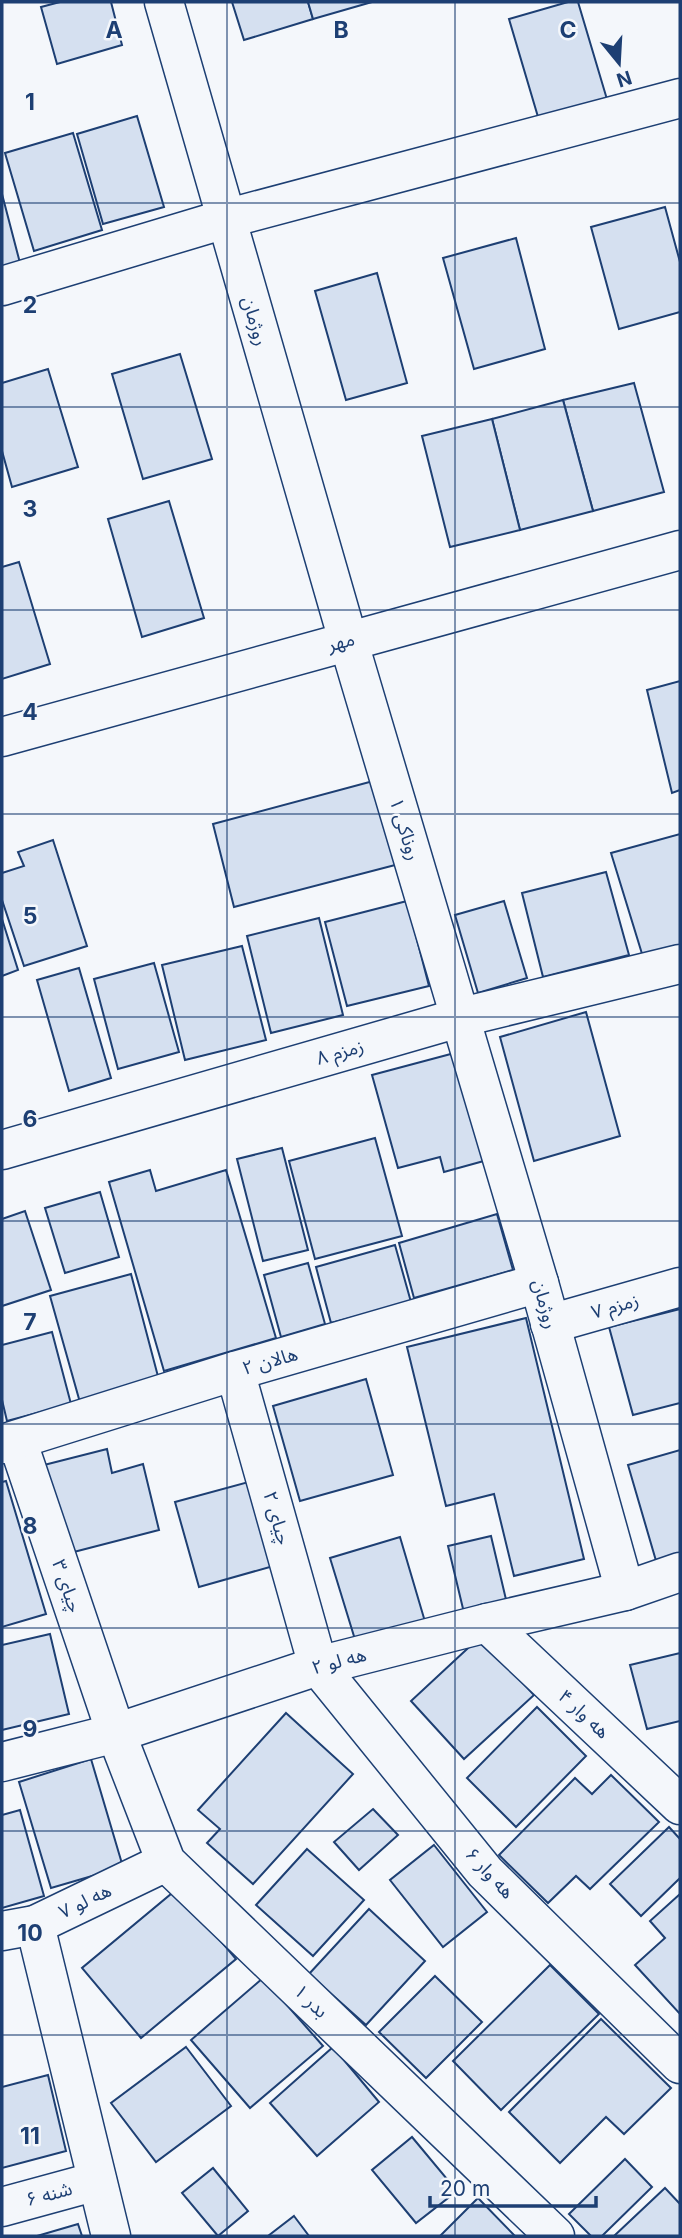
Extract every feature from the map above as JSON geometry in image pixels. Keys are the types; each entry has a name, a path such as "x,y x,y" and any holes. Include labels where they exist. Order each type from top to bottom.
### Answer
{"street":[{"name":"روژمان","path":"164,2 348,640"},
{"path":"2,286 225,219 680,98"},
{"name":"مهر","path":"2,737 680,550"},
{"name":"روناکی ۱","path":"348,640 462,1017"},
{"name":"زمزم ۸","path":"2,1150 462,1017 680,964"},
{"name":"روژمان","path":"462,1017 625,1591"},
{"name":"هالان ۲","path":"10,1442 235,1371 539,1283"},
{"name":"زمزم ۷","path":"551,1324 680,1287"},
{"name":"چیای ۲","path":"235,1371 318,1666"},
{"name":"چیای ۳","path":"10,1442 116,1733"},
{"name":"هه لو ۲","path":"2,1762 116,1733 318,1666 625,1591 680,1572"},
{"name":"هه وار ۴","path":"487,1623 680,1805"},
{"name":"هه وار ۶","path":"318,1666 485,1872 680,2064"},
{"name":"بدر ۱","path":"116,1733 166,1862 555,2236"},
{"name":"هه لو ۷","path":"18,1928 166,1862"},
{"path":"18,1928 97,2181 111,2236"},
{"name":"شنه ۶","path":"2,2207 97,2181"}],"building":[{"path":"60,2 111,2 122,45 57,64 41,7"},
{"path":"232,2 308,2 313,19 244,40"},
{"path":"308,2 372,2 313,19"},
{"path":"568,2 578,2 609,106 541,127 509,19"},
{"path":"137,116 164,207 103,224 77,134"},
{"path":"73,133 102,230 34,251 5,153"},
{"path":"2,194 20,263 2,268"},
{"path":"665,207 680,262 680,312 619,329 591,227"},
{"path":"516,238 545,349 474,369 443,258"},
{"path":"377,273 407,383 346,400 315,291"},
{"path":"180,354 212,459 143,479 112,374"},
{"path":"48,369 78,467 12,487 2,451 2,383"},
{"path":"634,383 664,492 593,511 563,400"},
{"path":"563,400 593,511 520,530 492,419"},
{"path":"492,419 520,530 450,547 422,436"},
{"path":"169,501 204,618 142,637 108,519"},
{"path":"19,562 50,664 2,679 2,567"},
{"path":"680,681 680,790 672,793 647,690"},
{"path":"377,780 399,864 234,907 213,824"},
{"path":"680,834 680,946 643,957 611,853"},
{"path":"53,840 87,946 24,966 2,900 2,873 24,866 18,852"},
{"path":"606,872 629,955 543,977 522,893"},
{"path":"407,901 429,986 347,1006 325,922"},
{"path":"504,901 527,978 478,993 455,915"},
{"path":"319,918 343,1015 271,1033 247,936"},
{"path":"2,919 18,970 2,976"},
{"path":"242,946 266,1040 185,1060 162,965"},
{"path":"154,963 179,1052 118,1069 94,979"},
{"path":"79,968 111,1078 69,1091 37,980"},
{"path":"586,1012 620,1136 534,1161 500,1037"},
{"path":"462,1051 491,1159 444,1172 440,1157 398,1168 372,1075"},
{"path":"375,1138 402,1236 315,1259 289,1161"},
{"path":"282,1148 308,1250 263,1261 237,1159"},
{"path":"150,1170 156,1191 226,1170 276,1338 164,1371 109,1182"},
{"path":"100,1192 119,1257 65,1273 45,1208"},
{"path":"25,1211 51,1290 2,1306 2,1219"},
{"path":"497,1214 513,1270 414,1298 399,1243"},
{"path":"395,1245 411,1302 331,1323 316,1267"},
{"path":"308,1263 325,1324 281,1337 264,1275"},
{"path":"131,1274 160,1384 81,1406 50,1296"},
{"path":"680,1309 680,1403 633,1415 609,1327"},
{"path":"526,1318 584,1559 514,1576 494,1494 446,1506 407,1347"},
{"path":"52,1332 71,1404 7,1421 2,1400 2,1345"},
{"path":"366,1379 393,1475 300,1501 273,1406"},
{"path":"107,1449 112,1473 143,1464 159,1530 66,1554 44,1465"},
{"path":"680,1450 680,1565 659,1571 628,1465"},
{"path":"260,1479 284,1563 199,1587 175,1502"},
{"path":"6,1481 46,1614 2,1627 2,1482"},
{"path":"491,1536 508,1608 465,1617 448,1546"},
{"path":"400,1537 426,1625 357,1646 330,1558"},
{"path":"50,1634 69,1714 2,1730 2,1645"},
{"path":"480,1637 534,1695 464,1759 411,1701"},
{"path":"680,1653 680,1721 647,1729 630,1665"},
{"path":"537,1707 586,1756 516,1827 467,1778"},
{"path":"286,1713 353,1774 253,1884 207,1843 220,1829 198,1810"},
{"path":"91,1759 123,1867 51,1888 19,1782"},
{"path":"611,1775 659,1822 590,1889 576,1876 548,1903 499,1855 575,1778 592,1794"},
{"path":"373,1809 398,1835 359,1870 334,1842"},
{"path":"20,1810 44,1896 2,1908 2,1815"},
{"path":"669,1827 680,1839 680,1878 641,1916 610,1884"},
{"path":"434,1845 487,1912 443,1947 390,1880"},
{"path":"307,1849 364,1900 313,1956 256,1905"},
{"path":"177,1889 236,1959 141,2038 82,1968"},
{"path":"680,1894 680,2014 635,1965 665,1938 650,1921"},
{"path":"369,1909 425,1961 366,2025 309,1974"},
{"path":"550,1965 599,2014 501,2110 453,2061"},
{"path":"435,1976 482,2022 426,2078 379,2032"},
{"path":"263,1978 323,2046 250,2108 191,2040"},
{"path":"601,2019 671,2088 624,2134 606,2117 560,2163 509,2112"},
{"path":"186,2047 231,2106 156,2162 111,2103"},
{"path":"333,2047 379,2102 317,2156 270,2103"},
{"path":"48,2075 66,2151 2,2168 2,2087"},
{"path":"412,2137 457,2191 416,2223 372,2170"},
{"path":"625,2159 652,2187 602,2236 591,2236 569,2214"},
{"path":"213,2168 248,2211 218,2236 182,2193"},
{"path":"665,2188 680,2204 680,2236 614,2236"},
{"path":"478,2198 515,2236 440,2236"},
{"path":"294,2216 309,2236 268,2236"},
{"path":"78,2224 82,2236 37,2236"}]}
